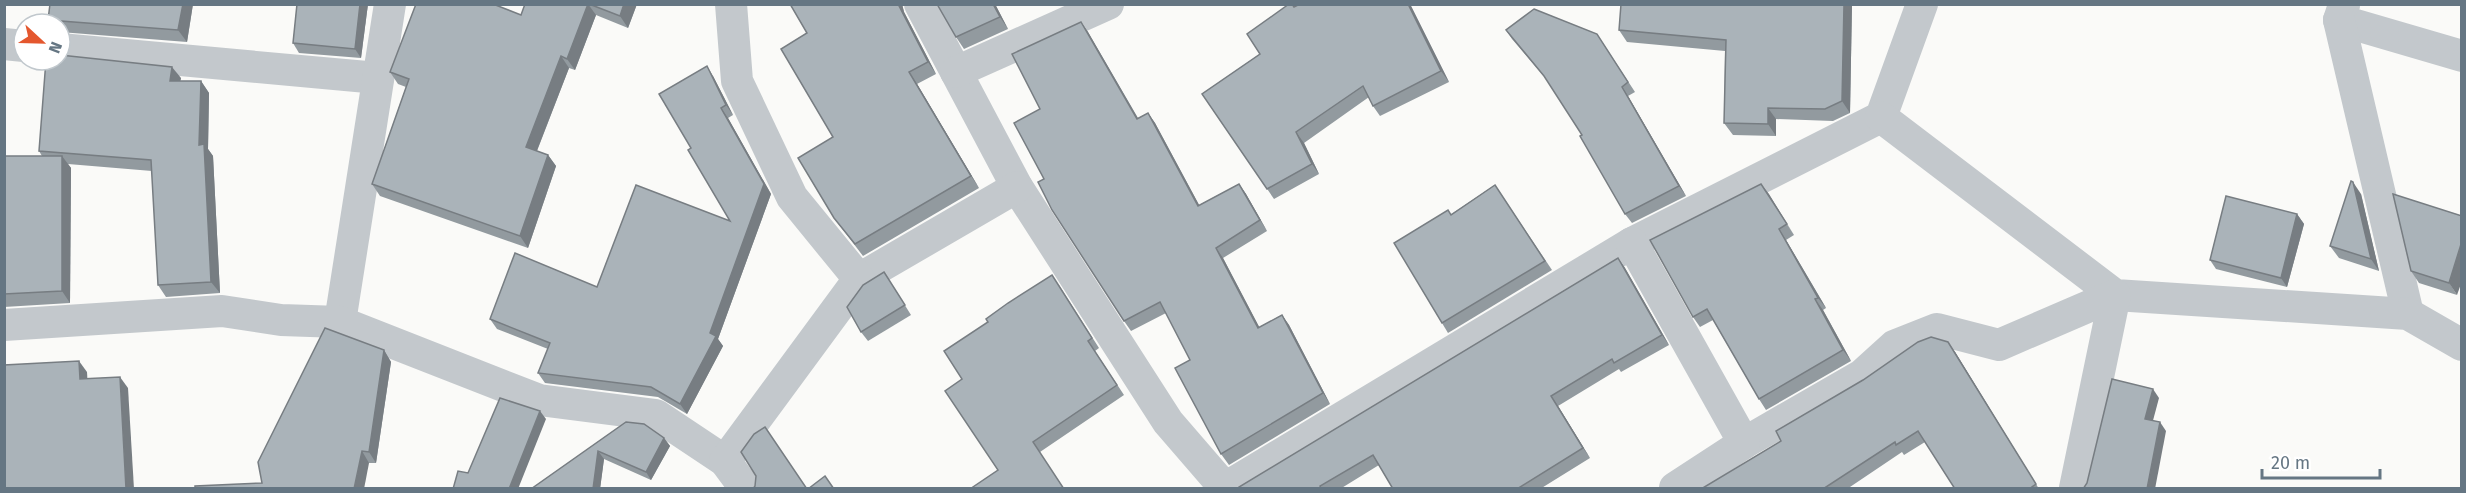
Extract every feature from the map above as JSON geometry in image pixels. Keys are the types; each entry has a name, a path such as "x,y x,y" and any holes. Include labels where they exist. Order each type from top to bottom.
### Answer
{"street":[{"path":"340,322 390,4"},
{"path":"731,4 737,81 792,197 859,279"},
{"path":"920,4 1017,187 1168,422 1225,488 1632,243 1881,117 1922,4"},
{"path":"956,72 1108,4"},
{"path":"2342,12 2462,56"},
{"path":"2342,12 2408,314"},
{"path":"72,50 378,78"},
{"path":"1881,117 2115,295"},
{"path":"725,460 859,279 1017,187"},
{"path":"1632,243 1744,443"},
{"path":"2075,489 2115,295"},
{"path":"1675,489 1744,443 1862,375 1894,346 1937,329 1999,345 2115,295 2408,314 2462,345"},
{"path":"4,325 222,311 281,320 340,322 539,400 656,415 725,460 745,489"}],"building":[{"path":"50,4 183,4 178,30 72,22 72,12 49,12"},
{"path":"297,4 360,4 355,49 293,43"},
{"path":"416,4 493,4 521,15 525,4 588,4 567,59 561,56 526,147 548,155 520,236 372,184 409,79 390,72"},
{"path":"589,4 624,4 620,16"},
{"path":"790,4 898,4 928,62 909,72 971,176 855,244 834,218 798,158 833,137 781,49 807,33"},
{"path":"937,4 993,4 1000,17 956,37"},
{"path":"1289,4 1294,7 1300,4 1408,4 1441,71 1373,106 1363,86 1296,132 1312,164 1267,189 1202,94 1260,54 1247,34"},
{"path":"1621,4 1844,4 1842,101 1825,109 1768,108 1768,124 1724,123 1726,40 1619,30"},
{"path":"1534,9 1597,34 1628,82 1622,87 1679,186 1625,214 1580,136 1582,135 1544,76 1506,30"},
{"path":"1081,22 1137,119 1148,113 1198,206 1239,184 1260,220 1216,248 1258,328 1282,315 1323,393 1221,454 1175,368 1190,360 1160,302 1124,321 1052,210 1038,182 1044,179 1014,123 1040,109 1012,54"},
{"path":"72,56 172,67 170,81 201,81 199,145 204,144 211,282 158,285 151,160 39,151 45,72 72,72"},
{"path":"707,66 726,105 721,108 764,184 710,333 716,336 680,404 651,387 538,373 550,343 490,319 515,253 597,287 636,185 730,221 688,150 691,148 659,94"},
{"path":"4,156 62,156 62,291 4,294"},
{"path":"2351,181 2353,182 2371,259 2330,246"},
{"path":"1761,184 1787,224 1779,229 1818,298 1815,299 1843,350 1759,399 1707,309 1693,317 1650,240"},
{"path":"1495,185 1545,261 1442,323 1394,243 1448,210 1451,215"},
{"path":"2393,194 2462,216 2462,241 2449,283 2411,271"},
{"path":"2226,196 2297,214 2281,278 2210,260"},
{"path":"1618,258 1662,335 1614,363 1612,359 1551,396 1583,448 1517,489 1393,489 1373,455 1320,486 1321,489 1240,489 1239,487"},
{"path":"884,272 905,305 861,332 847,307 863,285"},
{"path":"1052,275 1092,338 1088,341 1117,385 1033,442 1064,489 970,489 998,470 945,391 962,379 944,351 988,322 986,319 1008,303"},
{"path":"325,328 384,350 369,452 362,451 354,489 195,489 195,486 262,483 258,462"},
{"path":"1931,337 1948,342 2036,484 2029,489 1955,489 1918,431 1896,445 1895,442 1823,489 1701,489 1781,441 1776,431 1863,380 1918,342"},
{"path":"79,361 80,379 120,377 126,489 4,489 4,365"},
{"path":"2112,379 2153,389 2145,419 2160,422 2147,489 2083,489 2087,483"},
{"path":"500,398 540,411 509,489 453,489 458,471 468,473"},
{"path":"626,422 644,424 664,438 646,472 598,451 593,489 531,489"},
{"path":"765,427 807,489 753,489 756,476 741,452 754,434"},
{"path":"825,476 834,489 808,489"}]}
